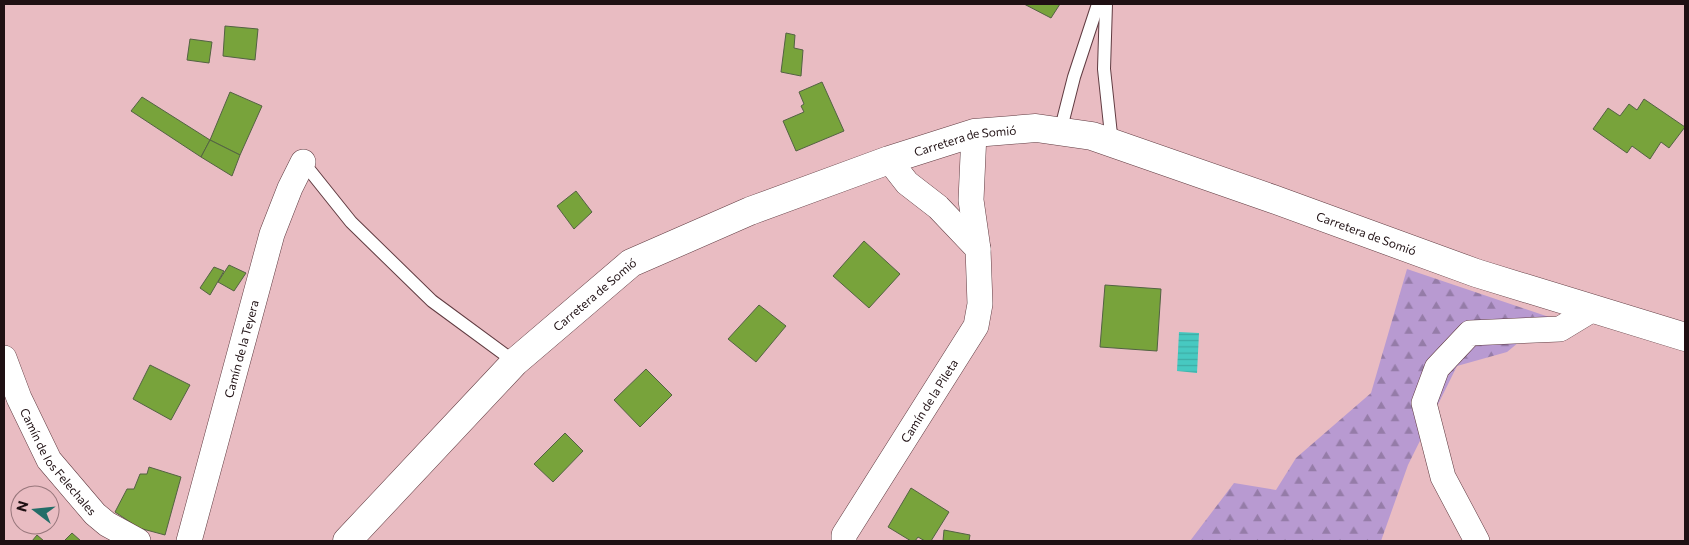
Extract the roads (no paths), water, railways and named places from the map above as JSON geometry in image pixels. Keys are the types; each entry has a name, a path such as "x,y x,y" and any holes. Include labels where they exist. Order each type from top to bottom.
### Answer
{"street":[{"name":"Carretera de Somió","path":"347,541 515,362 631,264 750,211 890,160 974,133 1036,128 1092,136 1273,198 1476,273 1685,337"},
{"name":"Camín de la Pileta","path":"844,541 844,535 976,326 980,304 978,249 971,200 974,133"},
{"path":"890,160 907,183 938,207 978,249"},
{"name":"Camín de la Teyera","path":"189,541 272,234 290,188 303,162"},
{"path":"1477,541 1443,477 1424,403 1437,368 1470,332 1560,329 1593,309"},
{"name":"Camín de los Felechales","path":"4,358 19,398 49,460 95,514 107,524 138,541"}],"lane":[{"path":"1060,132 1074,77 1098,4"},
{"path":"1106,4 1104,68 1112,144"},
{"path":"303,162 351,222 432,301 515,362"}],"water":[{"path":"1179,332 1199,333 1197,373 1177,371"}]}
